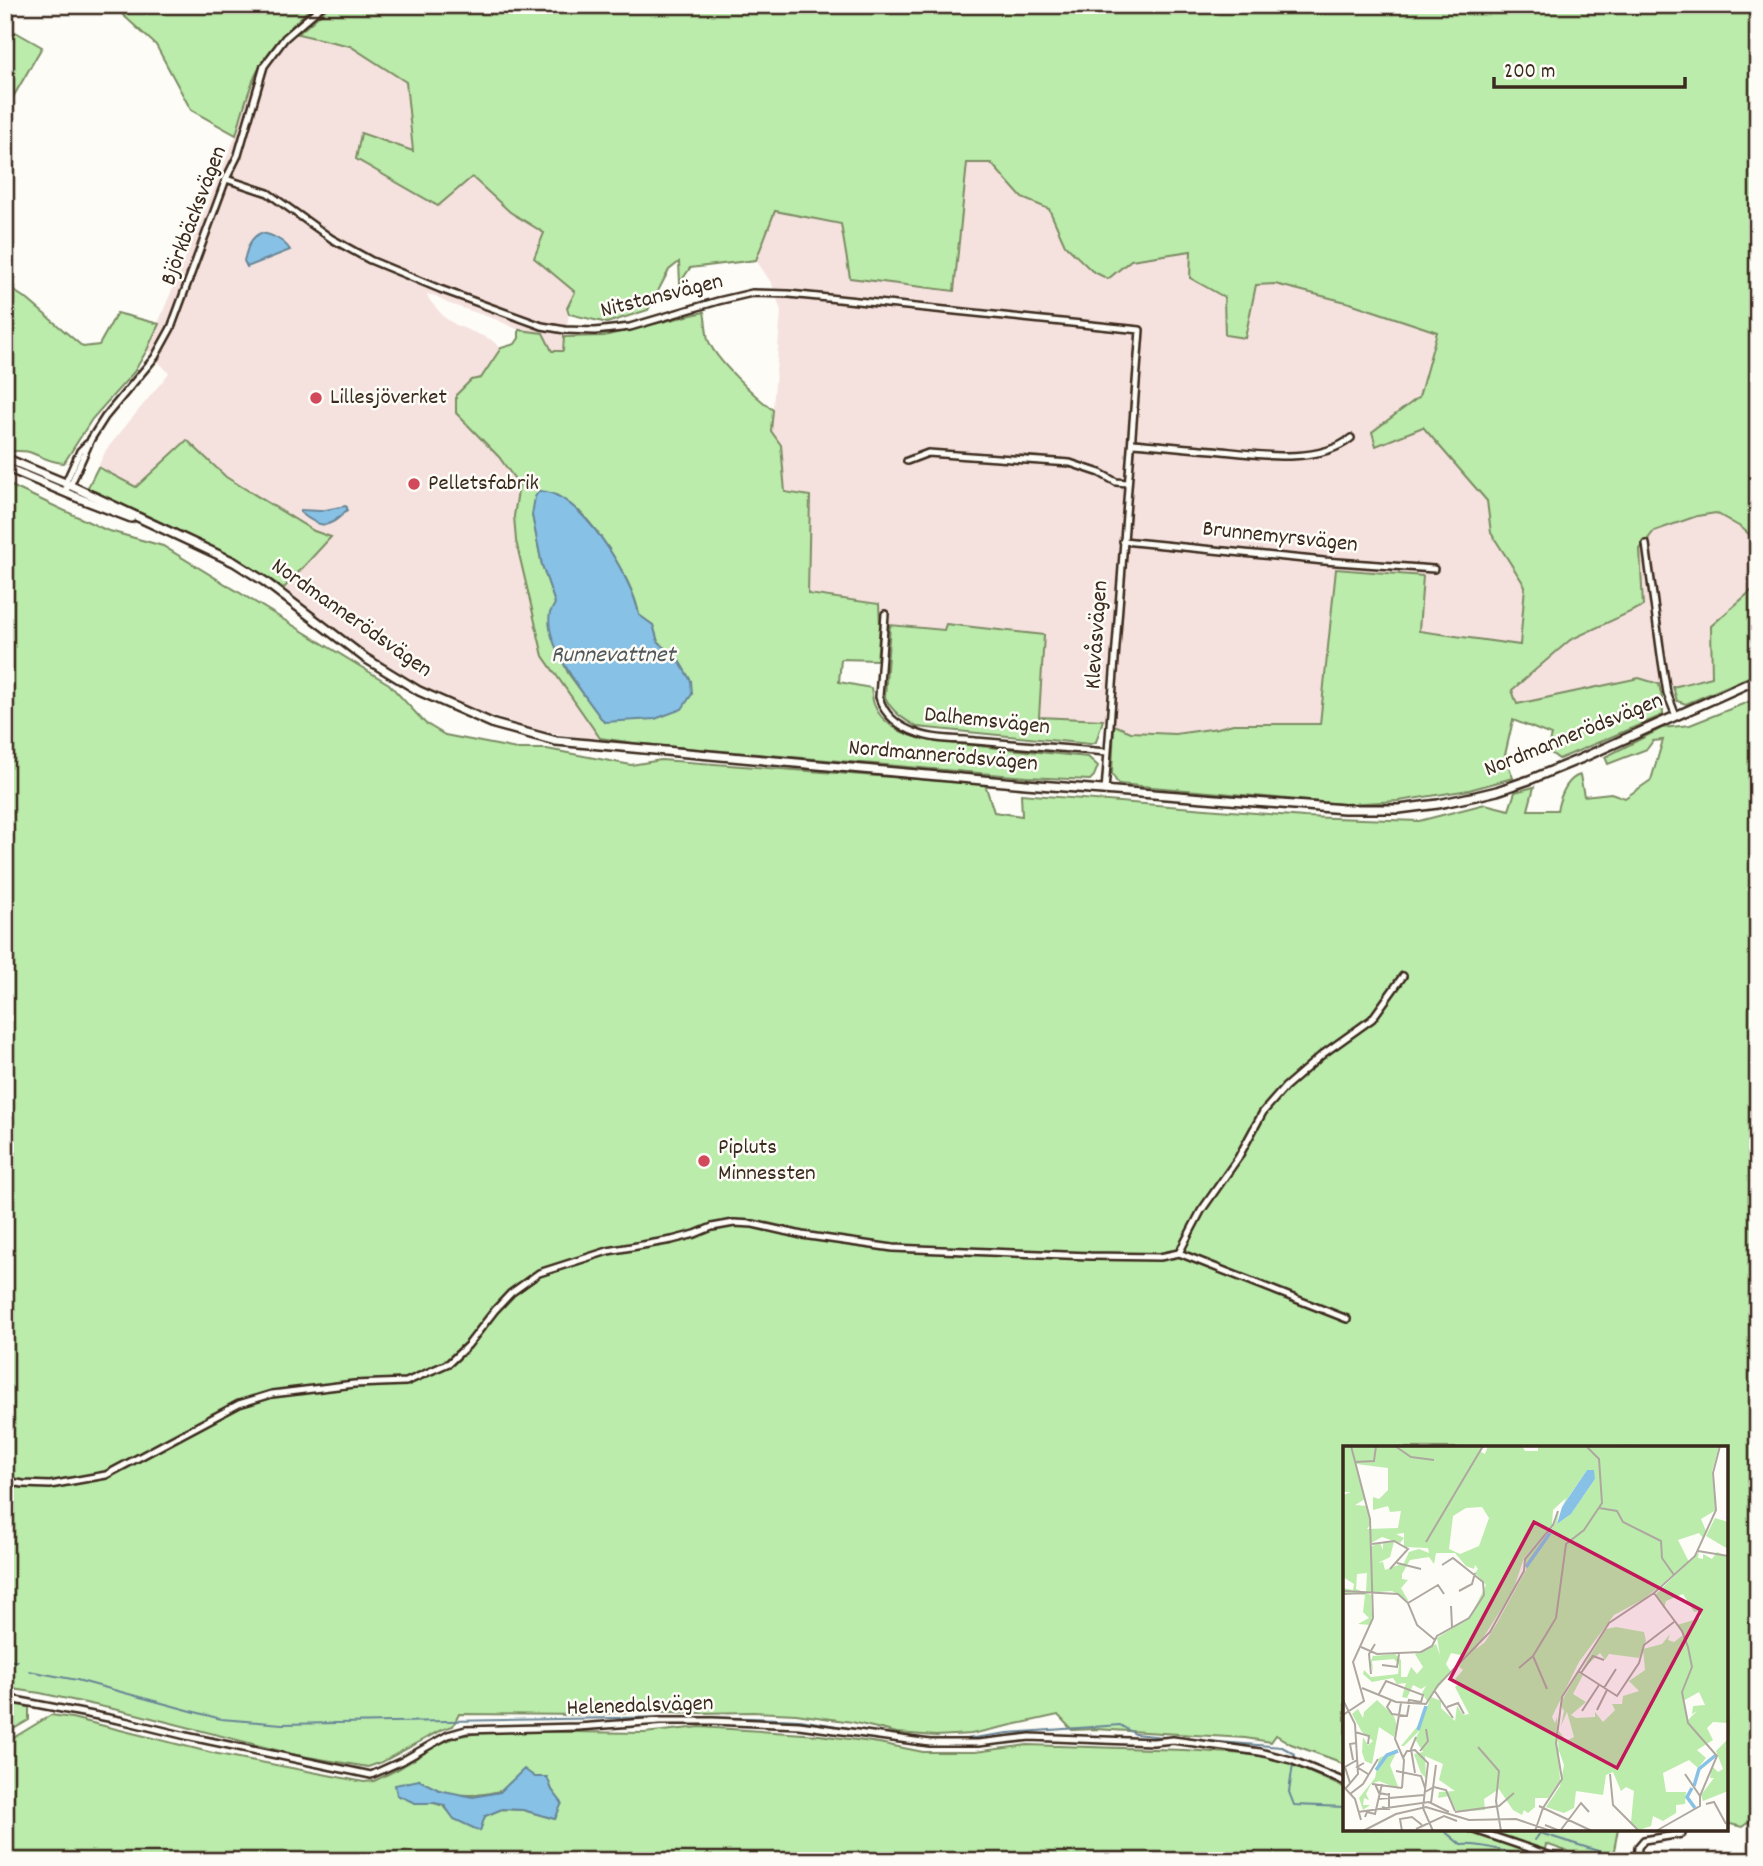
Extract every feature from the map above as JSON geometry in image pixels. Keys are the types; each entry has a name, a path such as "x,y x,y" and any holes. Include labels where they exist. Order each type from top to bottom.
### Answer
{"main road":[{"name":"Nordmannerödsvägen","path":"5,458 234,562 264,581 365,658 419,691 494,724 556,741 1105,790 1344,809 1399,809 1497,791 1529,780 1758,679"},
{"name":"Nordmannerödsvägen","path":"5,467 66,487"}],"street":[{"name":"Björkbäcksvägen","path":"66,487 80,451 155,357 171,328 226,179 238,155 264,66 285,38 323,5"},
{"name":"Nitstansvägen","path":"226,179 268,193 332,239 370,260 530,322 565,330 595,331 631,327 752,293 789,294 1140,330"},
{"name":"Klevåsvägen","path":"1105,790 1140,330"},
{"path":"1132,443 1284,456 1317,453 1337,447 1351,438"},
{"path":"907,461 928,453 1070,463 1100,473 1116,482 1127,483"},
{"name":"Brunnemyrsvägen","path":"1123,541 1434,569"},
{"path":"1646,544 1667,693 1676,716"},
{"name":"Dalhemsvägen","path":"886,614 879,697 882,708 903,727 919,735 1107,752"},
{"path":"1179,1253 1201,1211 1238,1158 1263,1112 1285,1087 1323,1054 1372,1019 1403,976"},
{"path":"5,1481 50,1485 106,1475 239,1404 272,1394 354,1384 406,1382 449,1363 468,1345 511,1293 539,1273 608,1251 672,1240 734,1223 893,1248 1090,1256 1160,1257 1179,1253 1347,1319"},
{"name":"Helenedalsvägen","path":"5,1698 371,1775 401,1762 449,1735 466,1730 578,1727 660,1721 799,1725 930,1743 978,1743 1030,1737 1173,1741 1260,1752 1294,1761 1343,1781"},
{"path":"1478,1831 1566,1861"},
{"path":"1637,1861 1638,1847 1644,1840 1682,1834"}],"shaded area":[{"path":"292,25 298,34 350,46 406,82 414,151 472,177 510,212 544,233 535,258 575,292 567,308 569,314 563,351 552,352 543,333 519,330 426,294 445,318 490,339 501,348 456,413 499,457 519,485 514,516 516,541 543,656 600,738 544,732 448,701 364,651 284,588 330,537 314,531 226,477 187,440 135,487 98,467 106,450 169,373 147,350 236,135 258,69"},
{"path":"967,163 991,163 1022,198 1049,209 1065,245 1131,260 1191,250 1190,278 1224,297 1256,285 1275,284 1350,303 1437,332 1419,397 1372,432 1377,446 1423,427 1487,501 1491,533 1525,586 1521,645 1419,631 1423,576 1336,569 1320,724 1233,724 1175,734 1131,732 1103,720 1038,717 946,625 945,630 880,625 879,604 808,594 810,497 785,492 781,445 771,431 781,311 772,284 756,260 775,211 841,224"},
{"path":"1716,513 1742,528 1758,542 1758,585 1711,626 1713,677 1673,687 1639,678 1517,704 1512,690 1570,640 1643,606 1640,549 1654,531 1697,516"}],"green space":[{"path":"112,5 314,5 282,36 262,63 250,87 236,135 191,110 156,45"},
{"path":"331,5 1758,5 1758,542 1742,528 1716,513 1697,516 1654,531 1640,549 1643,606 1570,640 1512,690 1517,704 1639,678 1659,684 1663,715 1559,759 1547,750 1551,735 1513,720 1505,755 1513,778 1469,790 1399,801 1344,804 1118,784 1112,774 1114,725 1131,732 1175,734 1233,724 1320,724 1336,569 1423,576 1419,631 1520,645 1525,586 1491,533 1487,501 1423,427 1376,446 1372,432 1419,397 1437,332 1350,303 1275,284 1256,285 1245,338 1225,335 1224,297 1190,278 1191,251 1131,260 1108,279 1092,271 1065,245 1049,209 1022,198 991,163 967,163 954,291 850,278 841,224 775,211 756,260 690,268 680,283 679,262 669,270 648,310 607,323 569,314 567,308 575,292 534,258 544,233 510,212 472,177 438,206 356,159 361,133 413,151 406,82 350,46 298,34"},
{"path":"5,26 42,47 5,111"},
{"path":"5,285 28,300 83,347 99,345 117,313 159,324 134,372 92,419 64,463 50,461 29,452 5,450"},
{"path":"704,312 708,339 718,357 773,410 771,431 781,445 785,492 810,496 808,594 879,604 877,660 841,659 839,682 871,688 873,702 879,713 892,726 910,735 938,742 1088,757 1098,766 1094,776 1090,780 1027,777 641,744 600,738 543,656 516,541 514,516 519,485 499,457 456,413 456,395 471,380 481,378 501,348 515,344 519,338 519,330 543,333 552,351 563,351 564,337 604,336","holes":["579,511 624,574 639,615 653,625 658,642 679,661 691,681 604,722 568,673 552,636 555,603 542,565 532,515"]},
{"path":"187,440 226,477 314,531 331,537 284,588 187,535 87,489 98,467 136,487"},
{"path":"5,483 106,530 163,546 389,684 425,723 445,735 517,749 547,749 631,765 661,760 985,784 994,812 1022,816 1021,794 1304,817 1419,821 1485,804 1509,810 1515,792 1534,787 1528,810 1557,810 1567,784 1580,775 1584,796 1611,793 1625,798 1651,780 1663,740 1653,741 1647,749 1608,764 1605,757 1662,728 1690,725 1758,698 1758,1815 1742,1827 1728,1824 1728,1446 1343,1446 1343,1765 1291,1744 1276,1735 1271,1742 1245,1738 1072,1730 1058,1715 971,1734 936,1736 897,1733 852,1722 796,1714 642,1711 589,1715 459,1714 453,1726 368,1767 296,1755 136,1714 5,1688"},
{"path":"1758,585 1758,673 1686,704 1677,701 1673,687 1712,677 1711,626"},
{"path":"946,624 1044,635 1039,717 1103,720 1096,742 1090,744 917,727 903,718 885,697 890,625 944,630"},
{"path":"5,1703 29,1707 29,1720 5,1734"},
{"path":"51,1715 213,1753 364,1782 374,1781 398,1769 441,1743 460,1736 493,1731 644,1733 700,1727 819,1735 923,1752 975,1752 1027,1745 1245,1754 1289,1763 1343,1787 1343,1831 1618,1831 1612,1861 1595,1861 1546,1844 1543,1861 5,1861 5,1743","holes":["547,1777 561,1803 555,1819 523,1810 502,1809 485,1816 480,1830 455,1819 444,1806 415,1803 419,1780 453,1794 480,1795"]}],"water":[{"path":"261,233 277,239 290,250 247,267 244,261 249,245"},
{"name":"Runnevattnet","path":"539,491 555,495 571,505 587,520 616,560 635,599 639,615 653,625 658,642 679,661 691,681 692,694 682,709 655,719 604,722 577,685 559,655 550,626 550,613 555,603 542,565 532,515 535,497"},
{"path":"345,506 347,510 341,516 325,525 314,522 301,513 301,510 320,511"},
{"path":"524,1769 535,1777 547,1777 552,1790 562,1803 555,1819 523,1810 502,1809 485,1816 480,1831 454,1819 444,1805 415,1803 397,1795 395,1785 419,1780 439,1790 473,1797 500,1792"}],"waterway":[{"path":"5,1661 17,1661"},
{"path":"29,1671 77,1680 221,1719 282,1724 751,1718 800,1720 885,1734"},
{"path":"915,1738 952,1741 1008,1733 1120,1725 1135,1734 1172,1738"},
{"path":"1181,1739 1282,1747 1295,1754 1294,1758"},
{"path":"1293,1764 1289,1792 1294,1805 1343,1807"},
{"path":"1444,1831 1461,1845 1485,1847 1526,1857 1530,1854"},
{"path":"1535,1840 1540,1833 1598,1851 1620,1861"}],"place":[{"name":"Lillesjöverket","path":"316,398"},
{"name":"Pelletsfabrik","path":"414,484"},
{"name":"Pipluts Minnessten","path":"704,1161"}]}
